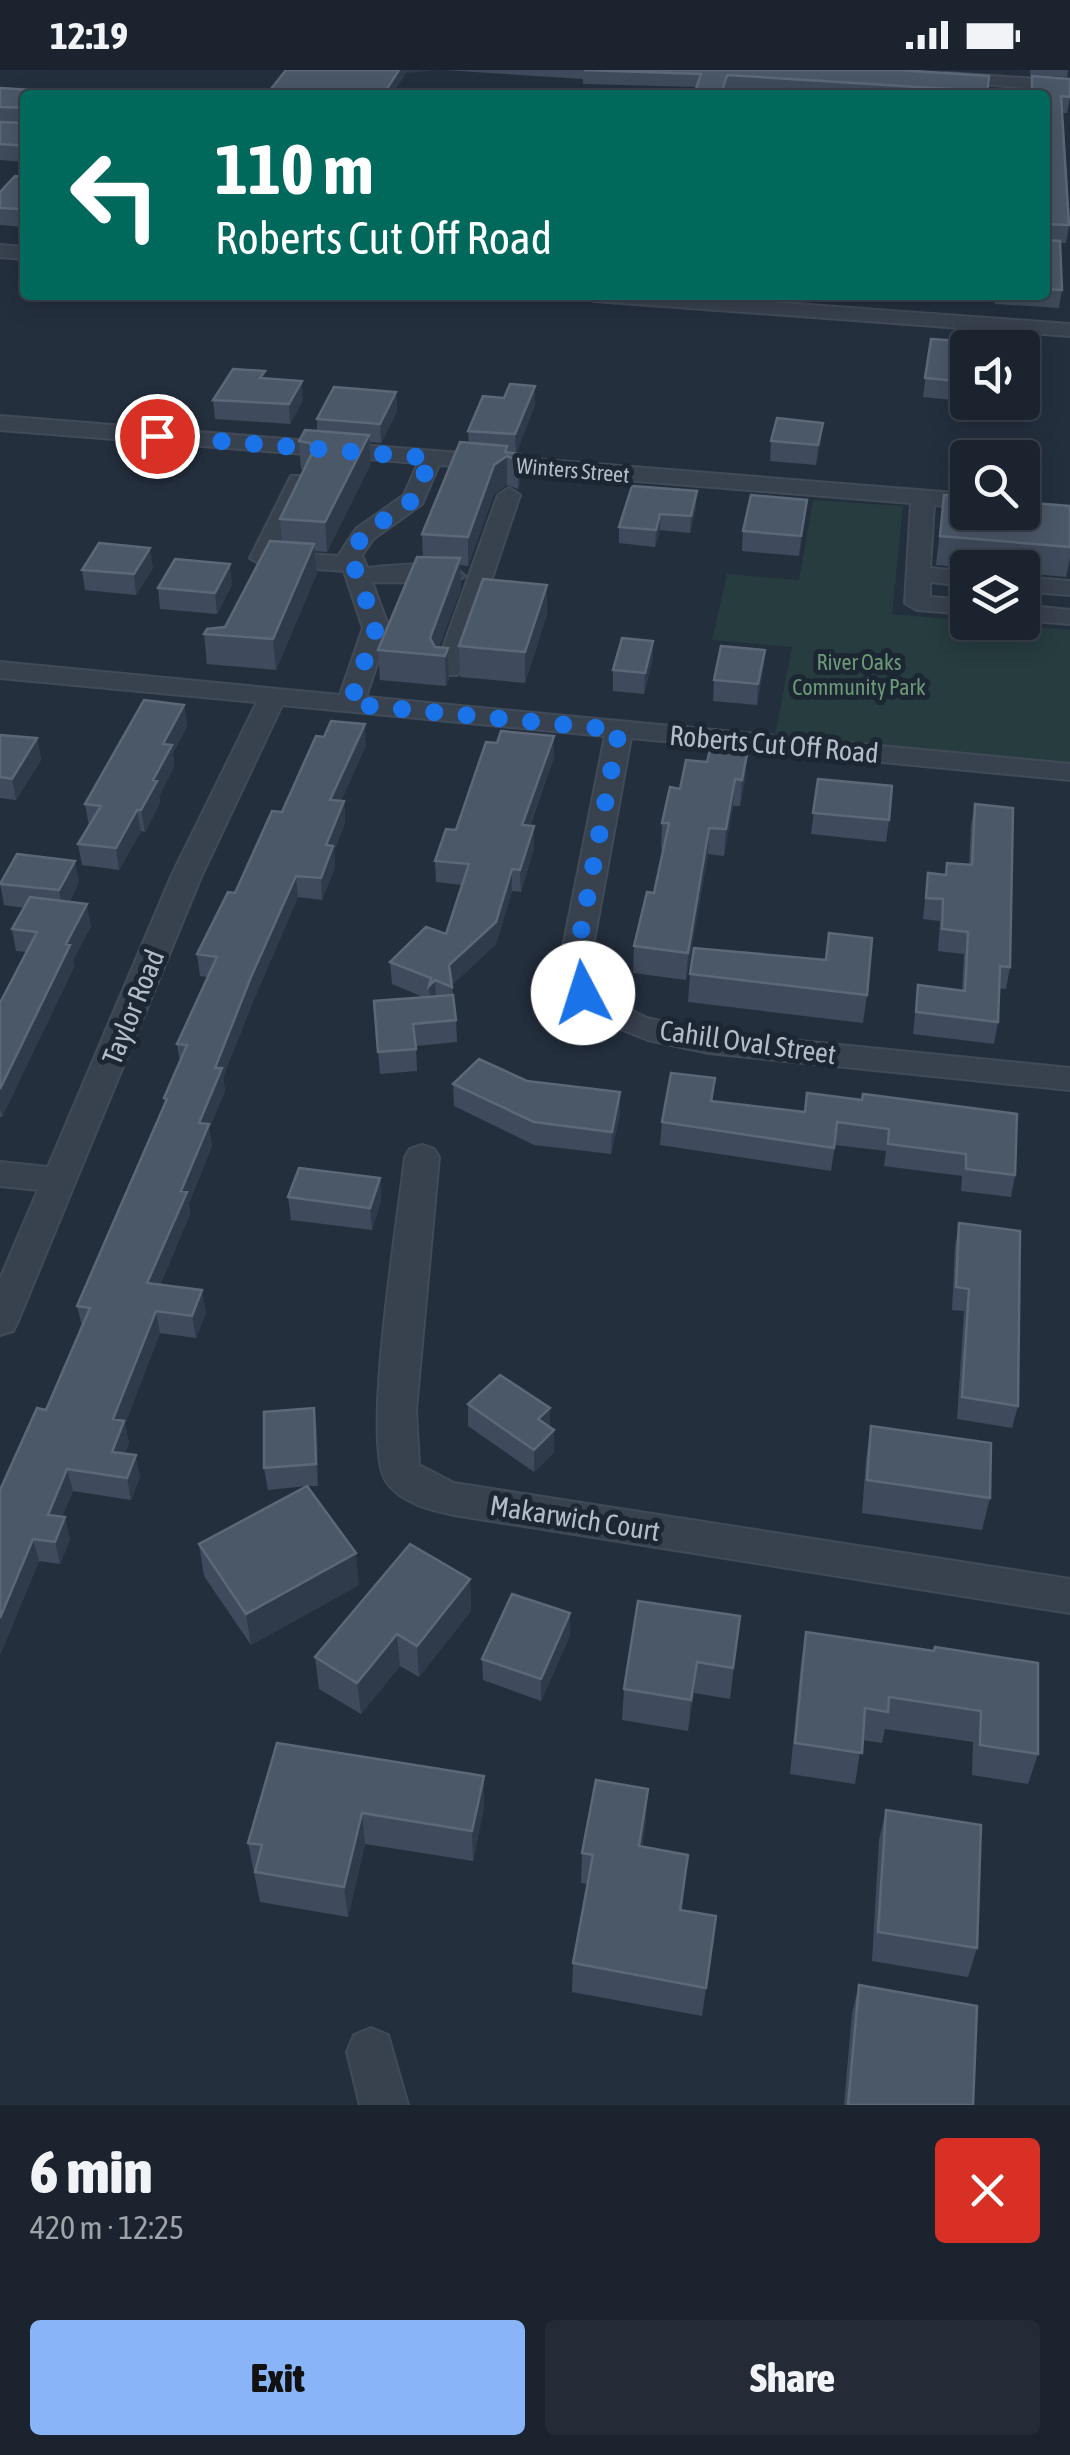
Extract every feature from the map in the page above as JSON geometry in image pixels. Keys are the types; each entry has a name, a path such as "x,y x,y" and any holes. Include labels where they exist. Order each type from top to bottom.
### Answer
{"street":[{"path":"921,76 1070,86"},
{"path":"723,300 1070,330"},
{"name":"Winters Street","path":"0,423 950,500"},
{"path":"350,704 376,628 350,555 364,534 414,499 431,458"},
{"path":"247,588 300,478"},
{"path":"448,670 509,495"},
{"path":"923,498 918,603 950,606"},
{"path":"262,558 355,570 480,578"},
{"path":"918,574 950,577"},
{"path":"1040,586 1070,588"},
{"path":"1040,614 1070,617"},
{"name":"Roberts Cut Off Road","path":"0,670 1070,772"},
{"name":"Taylor Road","path":"0,1321 186,877 273,696"},
{"name":"Cahill Oval Street","path":"619,730 575,963 583,993 612,1016 662,1033 730,1044 1070,1079"},
{"name":"Makarwich Court","path":"422,1157 396,1456 402,1474 431,1494 1070,1596"},
{"path":"0,1174 61,1180"},
{"path":"370,2052 384,2105"}],"green space":[{"name":"River Oaks Community Park","path":"813,500 903,506 892,614 950,619 950,640 1040,640 1040,627 1070,630 1070,763 775,735 792,647 712,640 727,574 799,580"}],"building":[{"path":"286,70 399,70 386,90 270,90"},
{"path":"584,70 900,70 989,76 988,90 727,75 722,90 696,90 701,74"},
{"path":"1032,76 1070,79 1070,97 1061,96 1069,225 1050,224 1050,90 1032,90"},
{"path":"0,88 32,90 20,90 20,108 0,107"},
{"path":"0,122 20,123 20,146 0,144"},
{"path":"15,176 20,176 20,209 0,208 0,192"},
{"path":"1050,240 1060,241 1062,290 1050,289"},
{"path":"931,339 950,340 950,380 925,378"},
{"path":"233,369 265,371 260,378 302,381 289,404 213,400"},
{"path":"510,384 535,386 515,434 468,431 483,396 504,398"},
{"path":"334,387 396,392 380,424 317,419"},
{"path":"777,418 823,423 818,445 771,441"},
{"path":"305,430 369,435 325,522 280,519 313,451 310,443 299,441"},
{"path":"460,442 507,446 505,452 520,454 518,461 507,456 494,465 468,537 422,534"},
{"path":"632,486 697,491 691,516 660,514 656,530 619,527"},
{"path":"751,495 807,500 801,536 743,531"},
{"path":"944,495 950,496 950,530 1040,530 1040,504 1070,506 1070,547 940,536"},
{"path":"270,541 314,544 273,639 204,634 207,629 225,627"},
{"path":"99,543 150,548 134,574 82,570"},
{"path":"417,557 460,558 430,638 435,647 448,648 445,656 378,650"},
{"path":"175,559 230,564 215,593 158,588"},
{"path":"483,579 547,585 525,652 459,646"},
{"path":"622,638 653,641 645,673 613,670"},
{"path":"721,646 765,650 758,684 714,680"},
{"path":"144,700 184,705 163,744 172,745 153,780 157,781 116,848 78,844 101,806 85,804"},
{"path":"331,721 365,724 330,800 344,801 326,845 333,846 321,878 296,876 251,977 215,1068 222,1068 199,1123 209,1124 181,1191 187,1192 147,1283 202,1290 192,1316 156,1311 113,1419 124,1421 112,1452 136,1455 127,1478 67,1469 48,1515 65,1517 55,1542 33,1539 0,1618 0,1490 37,1408 46,1410 90,1308 77,1306 187,1045 177,1044 217,957 197,954 228,892 235,893 272,811 282,812 316,736 324,737"},
{"path":"501,731 554,736 522,825 534,826 520,870 512,869 496,922 449,965 452,987 435,980 429,986 431,978 390,962 426,927 446,934 469,864 435,861 446,829 456,830 486,742 497,743"},
{"path":"0,735 37,738 12,779 0,777"},
{"path":"710,750 747,754 742,780 735,779 726,829 709,828 688,953 634,946 647,892 654,893 669,823 662,823 670,787 680,789 686,760 707,762"},
{"path":"818,779 892,786 889,820 813,813"},
{"path":"975,804 1013,808 1010,967 1000,966 998,1022 916,1012 918,985 965,991 968,932 942,929 943,899 926,898 928,873 946,875 947,863 972,865"},
{"path":"17,854 75,861 59,890 0,884"},
{"path":"30,897 87,904 0,1089 0,1003 37,932 12,929"},
{"path":"829,933 872,938 867,995 690,974 694,948 826,960"},
{"path":"453,995 456,1020 413,1024 416,1049 378,1052 374,1001"},
{"path":"479,1059 527,1081 620,1092 612,1132 534,1122 453,1084"},
{"path":"671,1073 715,1078 711,1101 805,1112 807,1093 862,1100 863,1094 1017,1114 1015,1175 966,1169 966,1154 888,1144 889,1129 837,1122 834,1148 662,1122"},
{"path":"299,1168 380,1178 370,1208 288,1197"},
{"path":"959,1223 1020,1231 1018,1406 962,1397 969,1289 956,1287"},
{"path":"500,1375 550,1408 538,1419 554,1430 534,1450 468,1404"},
{"path":"314,1408 316,1464 264,1468 264,1412"},
{"path":"871,1426 991,1443 990,1498 867,1480"},
{"path":"307,1486 356,1553 246,1614 199,1544"},
{"path":"410,1544 470,1579 417,1646 397,1634 357,1683 315,1657"},
{"path":"512,1594 570,1613 541,1679 482,1659"},
{"path":"638,1601 740,1616 733,1668 697,1662 691,1700 624,1689"},
{"path":"806,1632 1038,1663 1038,1754 980,1745 981,1711 889,1697 888,1712 865,1708 862,1753 795,1743"},
{"path":"277,1743 484,1776 472,1831 362,1813 344,1887 255,1872 262,1845 248,1843"},
{"path":"596,1780 648,1789 639,1846 688,1855 680,1910 716,1916 706,1988 573,1963 593,1855 582,1853"},
{"path":"886,1810 981,1825 977,1948 878,1932"},
{"path":"859,1985 977,2006 973,2105 848,2105"}],"route":[{"path":"157,436 431,458 414,499 405,509 364,534 350,555 376,628 350,704 619,730 575,963 583,993"}]}
